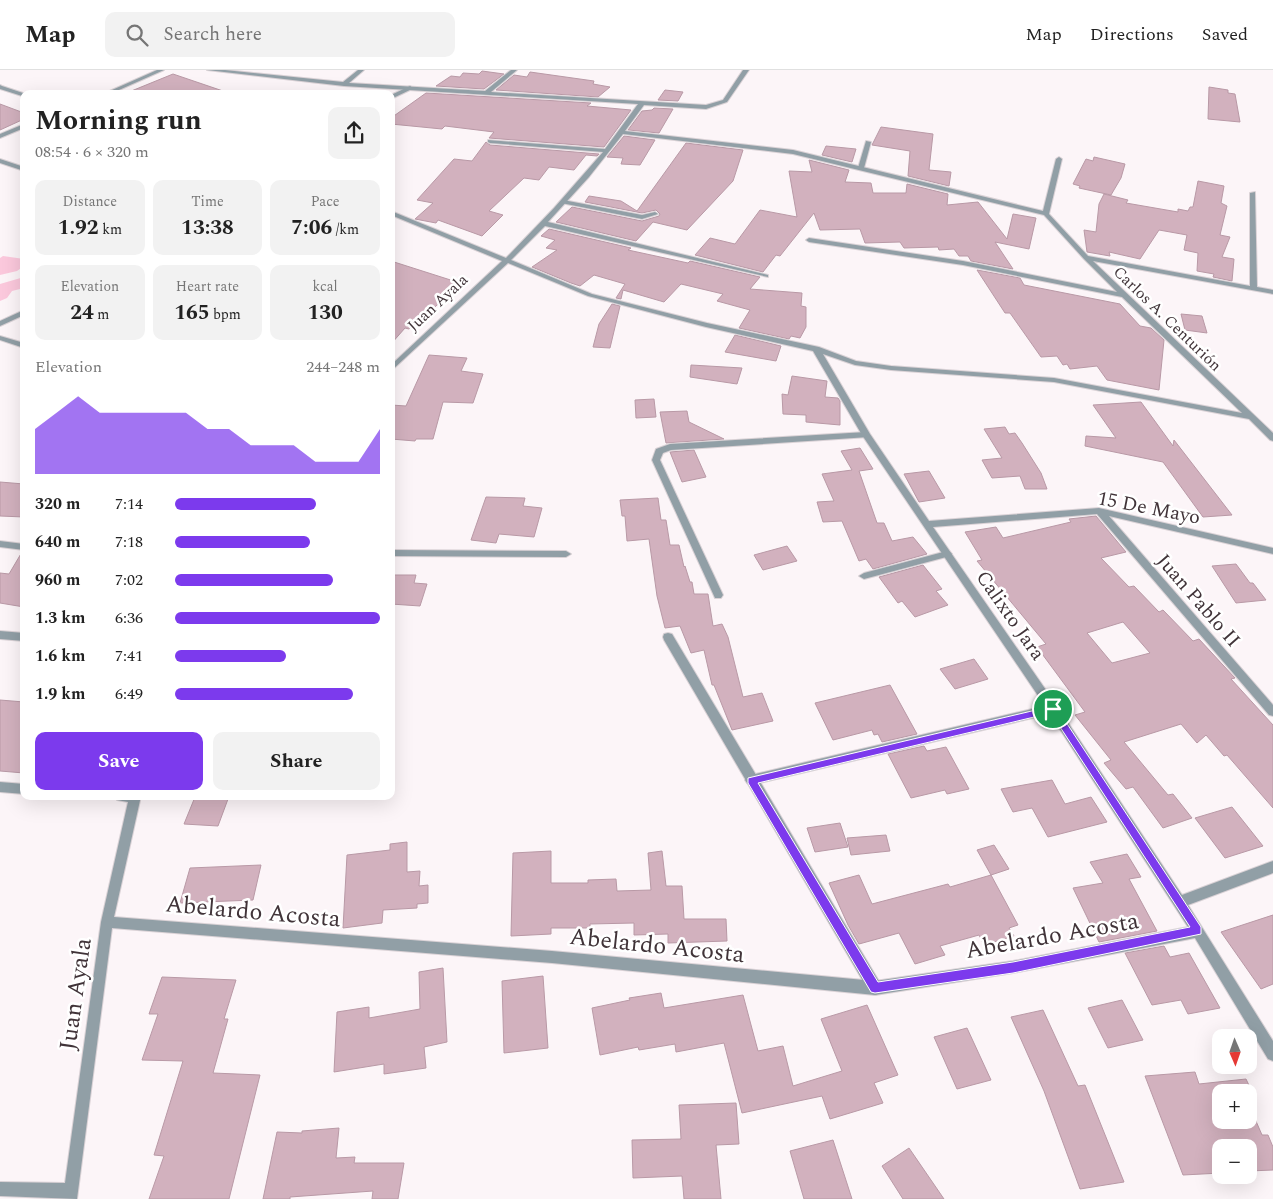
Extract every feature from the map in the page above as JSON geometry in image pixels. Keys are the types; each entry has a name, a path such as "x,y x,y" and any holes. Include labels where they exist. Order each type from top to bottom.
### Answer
{"street":[{"path":"114,90 161,70"},
{"path":"210,70 344,84 706,107 725,101 746,70"},
{"path":"344,84 361,70"},
{"path":"487,92 514,70"},
{"path":"0,87 20,94"},
{"path":"395,95 410,88"},
{"name":"Juan Ayala","path":"395,364 506,261 563,202 623,132 642,103"},
{"path":"0,136 20,128"},
{"path":"623,132 792,152 1046,214 1059,159"},
{"path":"490,141 606,151"},
{"path":"861,168 868,142"},
{"path":"0,161 20,168"},
{"path":"1252,193 1254,288"},
{"path":"563,202 642,217 655,214"},
{"name":"Carlos A. Centurión","path":"1046,214 1086,258 1273,438"},
{"path":"395,215 590,295 706,325 816,349 870,366 1054,380 1251,416"},
{"path":"542,223 766,276"},
{"path":"809,240 963,263 1124,295"},
{"path":"1086,258 1273,292"},
{"path":"0,324 20,314"},
{"path":"0,338 20,345"},
{"name":"Calixto Jara","path":"816,349 866,435 1053,709 1198,931 1273,1054"},
{"path":"718,595 656,460 659,451 670,447 866,435"},
{"name":"15 De Mayo","path":"926,524 1098,511 1273,551"},
{"name":"Juan Pablo II","path":"1098,511 1273,712"},
{"path":"0,544 20,546"},
{"path":"395,553 566,554"},
{"path":"864,576 947,554"},
{"path":"0,635 20,636"},
{"path":"668,637 875,988"},
{"path":"751,780 1053,709"},
{"path":"0,787 20,789"},
{"name":"Juan Ayala","path":"70,1195 107,922 129,800"},
{"path":"1179,902 1273,867"},
{"name":"Abelardo Acosta","path":"107,922 552,957 875,988 1013,967 1198,931"},
{"path":"0,1188 70,1195"}],"shaded area":[{"path":"3,256 20,258 20,269 0,275 0,258"},
{"path":"20,278 20,289 12,291 7,298 0,301 0,284"}],"building":[{"path":"482,71 504,74 484,89 436,86 451,76 460,77 463,73 479,74"},
{"path":"530,72 594,81 593,84 610,87 598,97 496,90 514,75 527,77"},
{"path":"173,74 220,90 134,90"},
{"path":"1209,87 1228,90 1228,93 1235,94 1240,122 1208,119"},
{"path":"665,90 683,92 678,101 658,100"},
{"path":"426,93 591,103 587,106 631,110 604,147 489,138 494,132 445,126 442,129 395,124 395,115"},
{"path":"0,104 20,112 20,121 0,130"},
{"path":"654,108 673,109 659,133 628,130 642,111"},
{"path":"881,127 933,134 929,170 951,172 949,186 908,176 910,151 872,145"},
{"path":"624,136 655,140 640,165 621,164 623,158 607,157"},
{"path":"486,142 490,145 599,154 597,156 586,155 574,170 549,167 539,180 524,178 489,211 503,215 482,236 438,220 436,223 415,219 433,203 417,200 454,159 472,161"},
{"path":"686,143 743,150 733,181 687,230 653,222 636,241 556,222 572,207 642,221 659,216 660,214 656,210 642,213 585,202 589,196 621,201 637,211"},
{"path":"826,146 856,149 852,162 822,155"},
{"path":"1094,157 1125,164 1121,178 1111,195 1079,188 1080,186 1073,184 1086,159 1093,161"},
{"path":"809,160 849,170 845,182 871,183 873,193 906,193 907,184 948,194 947,205 978,202 1007,239 1013,214 1036,218 1029,249 995,242 1013,269 971,261 968,256 959,256 954,249 939,250 938,247 904,248 900,242 865,243 860,229 820,230 814,213 780,256 776,255 763,272 695,255 710,238 735,244 760,210 797,217 789,171 812,172"},
{"path":"1198,181 1224,186 1221,203 1227,206 1220,235 1230,237 1222,257 1234,259 1232,281 1213,277 1214,274 1197,271 1198,253 1184,250 1187,235 1159,230 1140,259 1109,252 1110,256 1087,252 1084,230 1096,232 1099,204 1104,194 1128,200 1126,203 1178,212 1178,209 1188,211 1190,207 1193,207"},
{"path":"549,229 631,248 628,250 688,263 690,261 760,277 750,289 802,293 801,306 806,307 806,327 800,338 791,336 789,339 739,328 750,310 717,301 723,294 681,284 664,302 623,290 621,299 616,298 625,284 594,275 580,286 571,283 532,267 557,250 546,248 555,240 541,236"},
{"path":"395,262 460,283 439,299 443,300 409,329 405,328 395,339"},
{"path":"977,270 1020,278 1024,285 1120,304 1140,326 1151,328 1164,340 1159,390 1107,380 1097,366 1070,369 1067,364 1063,365 1057,356 1041,357 1010,313 1005,313"},
{"path":"612,304 620,306 610,348 593,347 599,324"},
{"path":"1181,314 1202,316 1207,333 1185,330"},
{"path":"735,335 781,346 776,361 725,352"},
{"path":"429,355 467,358 461,371 483,374 473,403 443,402 433,439 416,439 415,441 395,439 395,405 406,406"},
{"path":"691,365 742,368 737,384 690,377"},
{"path":"792,376 827,381 825,397 838,398 840,401 840,425 806,422 806,415 783,414 782,394 788,395"},
{"path":"654,399 656,417 636,418 635,400"},
{"path":"1141,402 1173,446 1174,440 1232,515 1203,517 1163,462 1085,446 1086,436 1116,438 1093,405"},
{"path":"687,411 689,422 724,439 666,443 660,412"},
{"path":"1005,427 1009,434 1015,433 1022,443 1041,473 1047,489 1025,489 1020,476 992,478 982,460 1002,458 984,429"},
{"path":"860,448 873,469 859,471 877,523 884,523 892,541 913,537 927,554 873,569 866,559 859,561 842,521 823,522 817,502 834,501 822,474 852,470 841,451"},
{"path":"694,450 706,477 682,482 670,452"},
{"path":"929,471 945,498 919,502 904,474"},
{"path":"0,482 20,484 20,517 0,516"},
{"path":"486,497 525,498 523,506 542,508 534,537 499,534 496,543 471,540"},
{"path":"658,498 661,520 666,520 670,545 679,545 684,567 690,582 692,582 694,594 708,594 713,626 722,624 728,637 743,697 762,693 773,721 732,730 714,685 712,685 704,650 691,653 680,626 665,628 657,596 649,539 627,541 625,516 622,516 620,500"},
{"path":"1096,516 1126,552 1101,558 1129,587 1134,586 1159,612 1163,610 1193,641 1199,639 1235,678 1231,679 1273,725 1273,808 1227,755 1224,756 1206,735 1197,743 1181,724 1124,742 1168,795 1173,794 1192,818 1163,828 1133,787 1126,789 1104,763 1111,760 1075,715 1085,712 1037,647 1046,644 977,561 982,560 965,532 996,527 1003,538 1071,522 1069,519","holes":["1123,622 1150,653 1112,663 1087,633"]},
{"path":"787,546 797,561 763,570 754,555"},
{"path":"20,555 20,606 0,603 0,573 9,574"},
{"path":"1236,564 1266,600 1236,603 1212,566"},
{"path":"923,565 942,589 936,591 948,605 915,617 902,601 898,603 879,577"},
{"path":"395,575 416,575 414,583 427,584 420,606 395,604"},
{"path":"974,659 988,679 955,689 940,669"},
{"path":"890,685 917,734 882,742 878,734 874,735 872,730 833,740 815,703"},
{"path":"0,700 20,702 20,773 0,771"},
{"path":"924,746 927,751 946,747 969,789 947,794 945,790 911,798 888,754"},
{"path":"1052,780 1065,804 1091,797 1107,822 1048,837 1032,808 1013,812 1001,789"},
{"path":"194,800 228,800 218,826 184,824"},
{"path":"1232,807 1263,846 1225,858 1195,818"},
{"path":"840,823 848,847 815,852 807,828"},
{"path":"886,835 890,851 851,855 847,838"},
{"path":"407,842 407,872 420,871 419,886 428,885 428,903 417,904 417,908 383,910 382,923 343,928 347,855 390,850 390,844"},
{"path":"994,845 1009,869 991,875 977,850"},
{"path":"551,851 551,883 588,883 588,880 616,879 617,891 651,890 648,853 662,851 666,886 682,886 684,919 726,919 727,941 668,943 668,934 634,935 634,923 590,924 590,928 551,928 551,934 511,936 513,853"},
{"path":"1127,854 1141,877 1129,879 1157,931 1099,942 1073,888 1103,883 1090,862"},
{"path":"261,865 253,900 180,903 190,868"},
{"path":"859,875 872,904 948,884 950,887 991,875 1018,925 1009,928 1014,936 984,945 979,935 940,946 945,955 915,964 899,933 859,944 829,883"},
{"path":"1273,915 1273,984 1261,989 1221,932"},
{"path":"1164,946 1170,957 1189,953 1220,1008 1188,1014 1181,1000 1152,1005 1125,953"},
{"path":"443,968 447,1042 424,1047 426,1068 384,1074 384,1064 334,1072 337,1012 369,1007 369,1018 420,1009 419,972"},
{"path":"543,976 548,1048 504,1053 502,981"},
{"path":"162,977 236,980 224,1019 228,1019 213,1073 260,1075 229,1199 149,1199 164,1156 154,1155 183,1061 142,1060 158,1014 149,1014"},
{"path":"661,993 664,1008 743,995 758,1051 783,1046 793,1086 842,1071 821,1019 867,1005 898,1075 874,1083 883,1103 830,1119 822,1096 742,1113 724,1043 676,1052 675,1044 639,1050 638,1047 600,1055 592,1008 630,1000 629,998"},
{"path":"1122,1000 1143,1040 1108,1048 1088,1008"},
{"path":"1043,1010 1078,1086 1085,1085 1124,1182 1080,1189 1044,1091 1011,1017"},
{"path":"967,1028 991,1080 957,1089 934,1037"},
{"path":"1195,1072 1199,1084 1246,1079 1248,1084 1212,1084 1212,1129 1257,1129 1257,1123 1262,1135 1268,1135 1273,1147 1273,1170 1257,1171 1257,1139 1212,1139 1212,1173 1183,1175 1145,1076"},
{"path":"736,1103 739,1144 716,1145 721,1199 684,1199 682,1176 633,1178 632,1140 681,1139 679,1105"},
{"path":"339,1128 336,1158 355,1157 354,1163 404,1163 398,1199 372,1199 373,1191 290,1197 290,1199 263,1199 277,1132 302,1133 302,1131"},
{"path":"833,1140 852,1199 804,1199 790,1151"},
{"path":"909,1148 944,1199 903,1199 882,1166"}],"route":[{"path":"1053,709 1198,931 1013,967 875,988 751,780 1053,709"}]}
